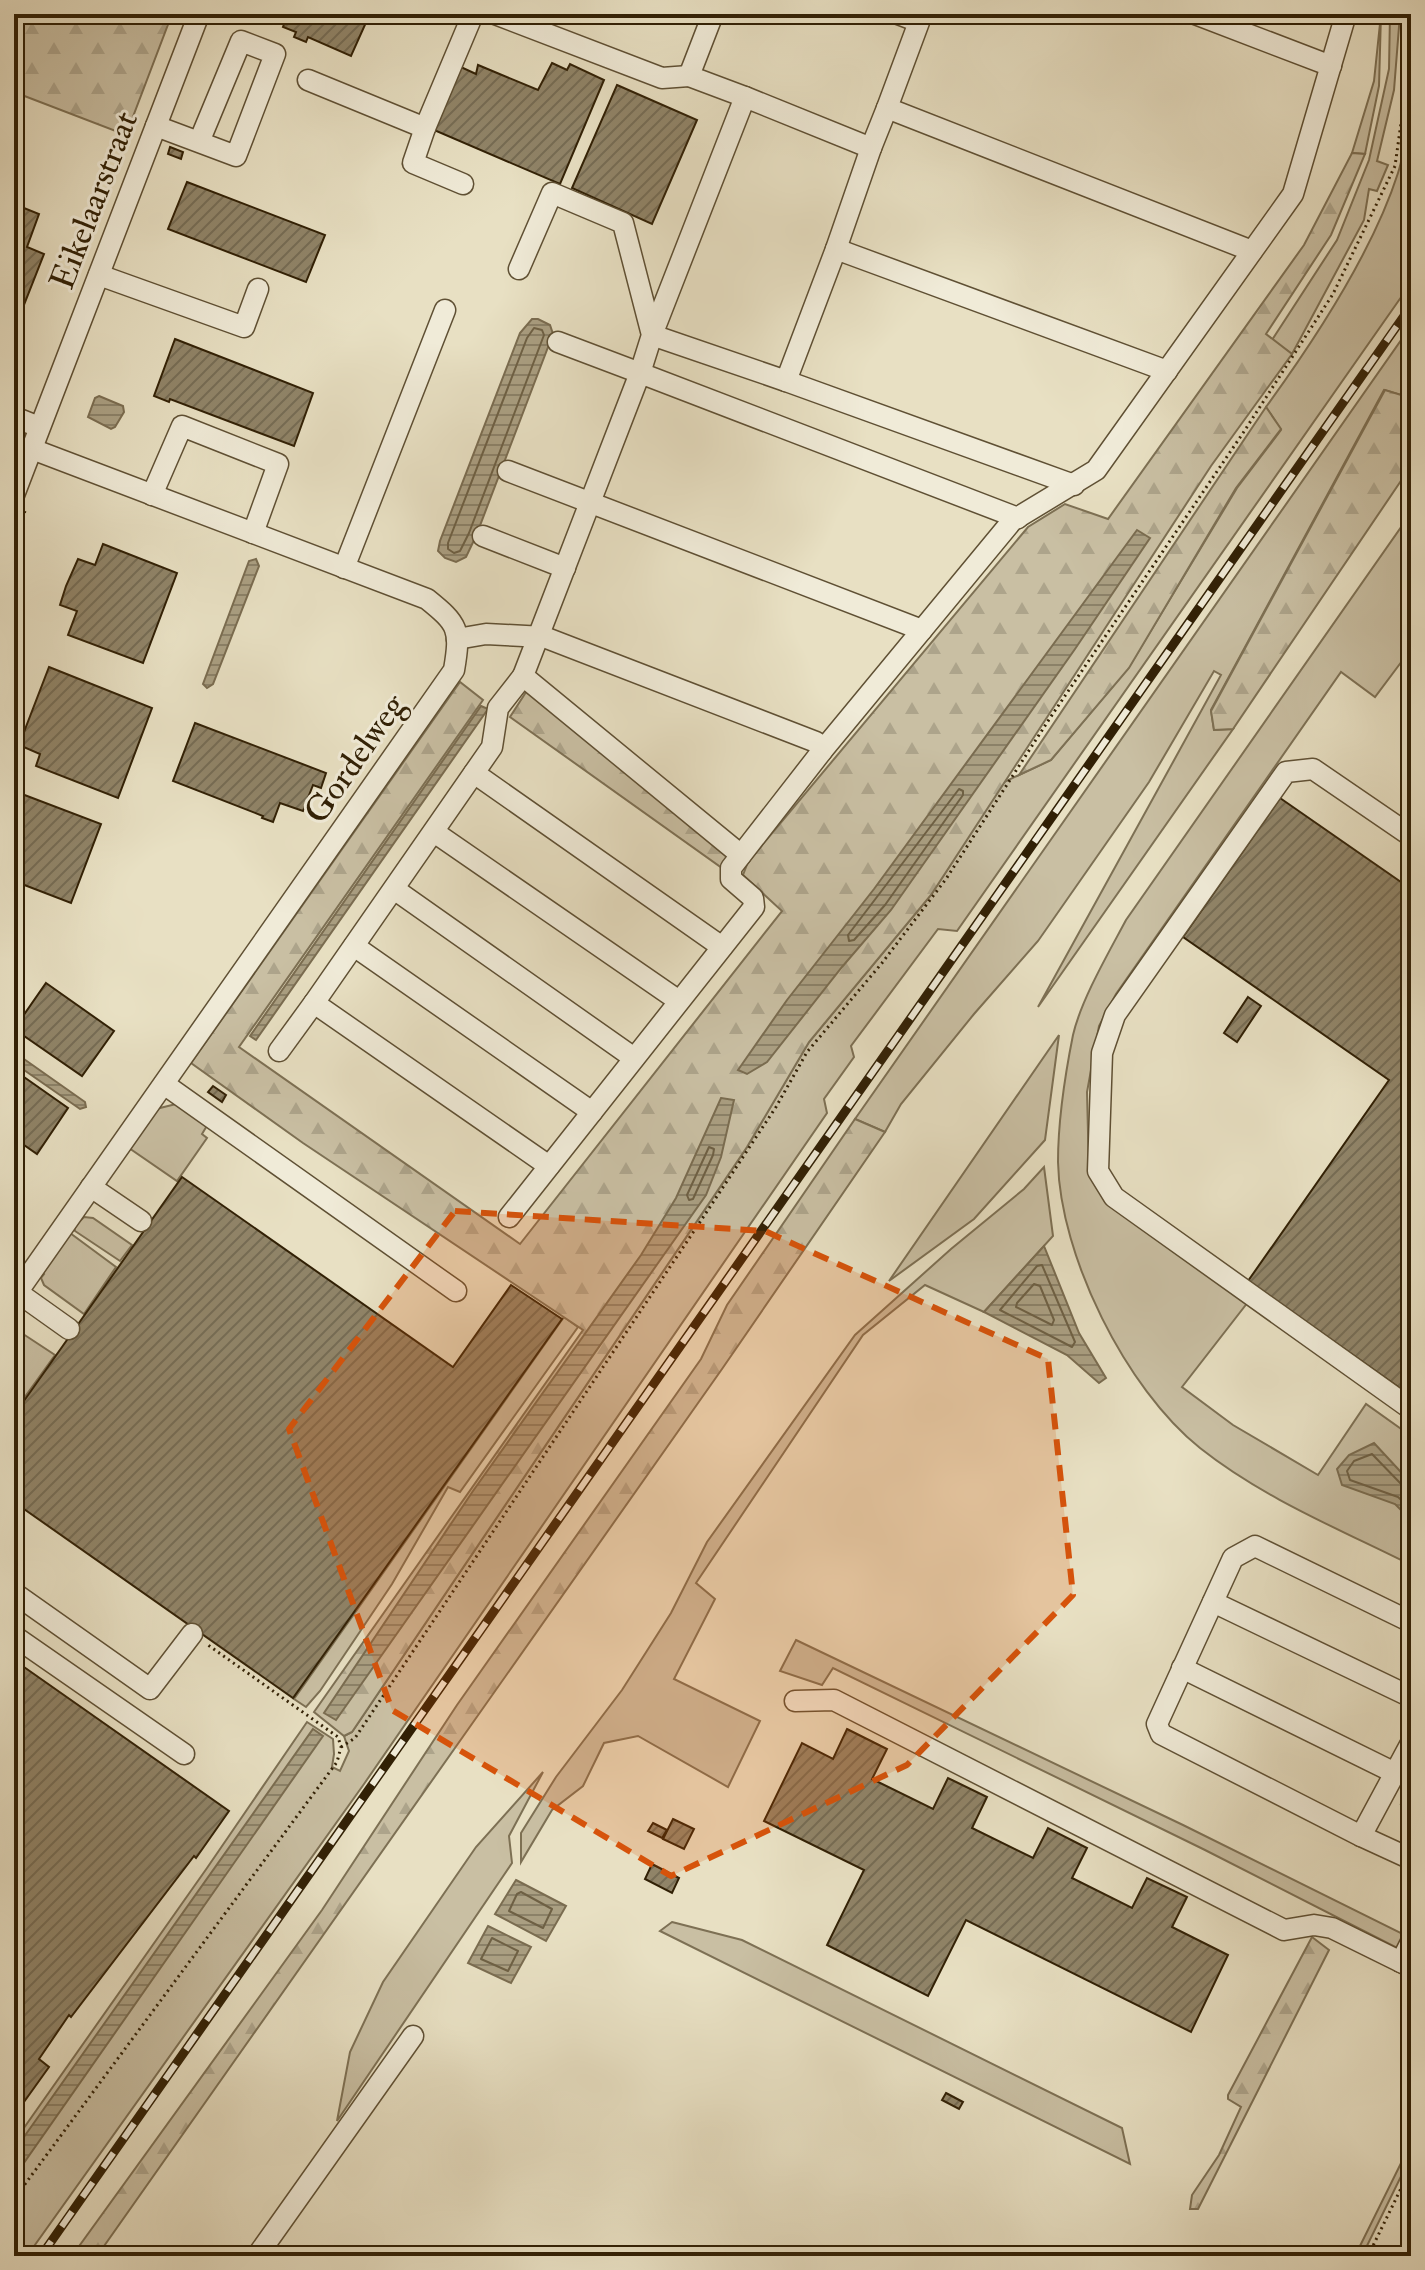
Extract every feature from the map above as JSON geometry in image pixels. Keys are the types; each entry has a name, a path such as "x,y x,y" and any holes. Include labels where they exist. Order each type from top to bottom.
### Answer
{"street":[{"name":"Eikelaarstraat","path":"14,495 199,14"},
{"path":"463,184 413,163 473,14"},
{"path":"689,76 713,14"},
{"path":"786,381 920,18 898,14"},
{"path":"1195,14 1331,66"},
{"path":"509,1217 754,907 753,898 731,879 731,868 822,751 1012,521 1096,470 1293,194 1346,14"},
{"path":"501,15 662,78 689,76 871,148"},
{"path":"156,126 236,156 275,54 241,41 199,142"},
{"path":"308,80 425,128"},
{"path":"279,1051 492,747 498,708 523,676 745,97"},
{"path":"887,108 1252,251"},
{"path":"519,269 552,193 623,223 652,335"},
{"path":"836,249 1167,371"},
{"path":"99,275 244,327 258,289"},
{"path":"344,568 445,310"},
{"path":"652,335 1074,485"},
{"path":"558,342 1018,518"},
{"path":"14,417 39,427"},
{"path":"152,495 182,426 278,464 253,533"},
{"path":"32,449 427,599 452,619 457,639 486,634 538,636 816,742 822,751"},
{"path":"508,471 922,630"},
{"path":"483,536 565,568"},
{"name":"Gordelweg","path":"16,1294 454,670 459,644 457,639"},
{"path":"523,676 741,855"},
{"path":"1411,836 1313,769 1286,772 1115,1015 1102,1053 1098,1171 1114,1197 1411,1409"},
{"path":"474,773 722,947"},
{"path":"434,832 679,1001"},
{"path":"394,889 634,1058"},
{"path":"354,946 592,1112"},
{"path":"314,1003 549,1166"},
{"path":"164,1084 456,1291"},
{"path":"91,1187 141,1221"},
{"path":"16,1294 69,1329"},
{"path":"1411,1622 1255,1546 1233,1558 1157,1724 1161,1734 1411,1859"},
{"path":"14,1593 150,1689 192,1634"},
{"path":"1213,1602 1411,1697"},
{"path":"14,1636 184,1754"},
{"path":"1182,1668 1395,1773"},
{"path":"795,1701 834,1700 1284,1930 1314,1925 1332,1928 1406,1964 1411,1942"},
{"path":"1361,1836 1411,1743"},
{"path":"257,2256 413,2036"}],"path":[{"path":"341,1747 355,1738 776,1107 807,1052 882,963 946,879 1333,294 1395,166 1411,52"},
{"path":"14,2199 337,1762 341,1747 338,1737 192,1634"},
{"path":"1368,2256 1411,2168"}],"highlighted area":[{"path":"455,1211 765,1231 1048,1359 1073,1595 907,1765 671,1876 392,1710 289,1429"}],"green space":[{"path":"14,14 172,14 126,135 14,92"},
{"path":"1381,14 1379,86 1365,154 1352,153 1374,81"},
{"path":"1390,14 1400,14 1394,90 1377,161 1388,165 1377,191 1369,189 1364,220 1292,354 1272,340 1337,240 1369,160 1389,69"},
{"path":"1411,95 1411,283 957,931 938,929 851,1046 854,1057 824,1099 827,1113 364,1784 27,2256 14,2256 14,2142 307,1722 333,1739 332,1767 340,1771 349,1751 344,1736 352,1732 747,1147 809,1042 931,895 1004,782 1051,760 1129,667 1237,488 1281,430 1266,407 1322,325 1374,233 1401,164"},
{"path":"1352,153 1365,154 1331,235 1266,334 1292,354 1211,466 931,895 809,1042 747,1147 352,1732 344,1736 314,1712 583,1330 303,1143 191,1063 460,682 483,700 239,1047 520,1244 782,911 743,875 748,862 1028,527 1065,504 1108,519 1304,245"},
{"path":"1411,326 1411,398 1384,390 1211,710 1214,730 1233,729 1038,1007 1221,675 1214,671 1149,782 1038,941 901,1104 885,1132 855,1119"},
{"path":"1385,390 1411,398 1411,466 1233,729 1214,730 1211,711"},
{"path":"1266,407 1281,429 1236,488 1129,668 1051,760 1019,775"},
{"path":"1411,513 1411,649 1375,697 1341,672 1116,994 1099,1026 1087,1092 1089,1172 1104,1200 1248,1302 1182,1387 1233,1425 1318,1475 1366,1404 1411,1436 1411,1565 1302,1512 1249,1482 1200,1448 1173,1423 1123,1356 1084,1278 1062,1199 1058,1162 1062,1098 1073,1035 1089,992 1126,920"},
{"path":"528,689 729,858 722,868 510,717"},
{"path":"1059,1035 1045,1140 974,1219 889,1281"},
{"path":"180,1103 208,1124 202,1134 207,1138 177,1181 129,1148 156,1109"},
{"path":"855,1119 885,1132 722,1369 97,2256 72,2256 322,1910 457,1705 701,1359 727,1305"},
{"path":"1044,1167 1053,1236 984,1312 925,1285 863,1335 696,1583 715,1599 674,1679 760,1721 728,1787 638,1736 604,1743 583,1786 552,1810 521,1862 521,1833 556,1777 622,1690 671,1613 707,1542 855,1335 1024,1189"},
{"path":"84,1217 93,1218 132,1245 120,1261 75,1231 74,1227"},
{"path":"70,1233 116,1267 84,1314 44,1285 41,1278 42,1272"},
{"path":"564,1317 578,1327 460,1492 448,1487 392,1584 320,1691 306,1707 294,1699"},
{"path":"14,1328 55,1355 14,1412"},
{"path":"796,1640 1411,1938 1411,1955 1205,1850 833,1668 822,1685 780,1671"},
{"path":"543,1772 509,1836 512,1863 337,2121 350,2052 383,1982 476,1847"},
{"path":"672,1922 742,1940 1122,2128 1130,2164 660,1931"},
{"path":"1312,1937 1329,1950 1198,2209 1190,2209 1192,2195 1219,2155 1241,2107 1228,2099 1228,2095"},
{"path":"1411,2143 1411,2156 1362,2256 1355,2256"}],"water":[{"path":"532,319 550,325 553,334 476,536 466,557 456,562 438,551 440,541 520,333"},
{"path":"99,396 123,406 124,412 111,429 88,417 95,398"},
{"path":"1137,530 1150,538 891,910 767,1062 747,1074 738,1070 787,1000 874,889"},
{"path":"256,559 259,566 213,684 207,688 203,684 249,561"},
{"path":"481,706 488,709 256,1040 250,1036"},
{"path":"14,1052 85,1102 86,1107 80,1109 14,1063"},
{"path":"721,1098 734,1100 721,1157 706,1195 336,1720 324,1713 473,1491 641,1255 676,1198"},
{"path":"1044,1246 1079,1333 1106,1378 1099,1383 1067,1355 984,1312"},
{"path":"1374,1443 1411,1483 1411,1520 1395,1504 1342,1485 1337,1469 1349,1455"},
{"path":"313,1729 323,1736 14,2177 14,2151"},
{"path":"516,1880 566,1906 546,1941 495,1914"},
{"path":"488,1926 531,1947 511,1983 468,1963"}],"building":[{"path":"288,14 358,14 368,18 351,56 308,37 306,42 294,37 296,32 283,27"},
{"path":"552,63 567,70 570,64 604,80 560,184 434,130 461,67 476,74 478,65 538,90"},
{"path":"617,85 697,120 652,224 572,188"},
{"path":"170,147 183,152 181,159 168,154"},
{"path":"187,182 325,235 306,282 168,229"},
{"path":"14,204 39,214 27,247 44,254 20,315 14,313"},
{"path":"175,339 313,393 294,446 170,399 169,402 154,396"},
{"path":"103,544 177,573 143,663 68,635 77,611 60,605 66,586 78,559 95,565"},
{"path":"49,667 152,708 118,798 36,766 40,754 19,745"},
{"path":"195,723 326,773 321,788 313,785 303,811 280,803 273,822 173,781"},
{"path":"14,791 101,824 71,903 14,881"},
{"path":"1280,798 1411,889 1411,1396 1248,1281 1389,1080 1183,937"},
{"path":"46,983 114,1031 82,1076 14,1029"},
{"path":"1248,997 1261,1006 1237,1042 1224,1033"},
{"path":"14,1070 68,1108 37,1154 14,1138"},
{"path":"213,1086 226,1095 222,1102 208,1092"},
{"path":"182,1177 453,1367 511,1285 562,1319 293,1698 14,1502 14,1415"},
{"path":"14,1660 229,1811 196,1858 194,1856 71,2017 69,2015 39,2059 49,2067 19,2109 16,2107 14,2111"},
{"path":"847,1729 887,1749 872,1779 933,1809 948,1778 987,1797 972,1828 1033,1858 1048,1828 1087,1848 1072,1878 1132,1908 1147,1878 1187,1897 1172,1927 1228,1955 1191,2032 966,1920 928,1996 827,1945 864,1870 764,1821 802,1743 833,1759"},
{"path":"1411,1784 1411,1809 1401,1804"},
{"path":"673,1819 694,1829 684,1849 663,1839"},
{"path":"653,1823 667,1830 662,1838 648,1831"},
{"path":"652,1864 679,1878 672,1893 645,1879"},
{"path":"946,2093 963,2102 959,2109 942,2100"}],"railway":[{"path":"41,2256 1411,306"}]}
